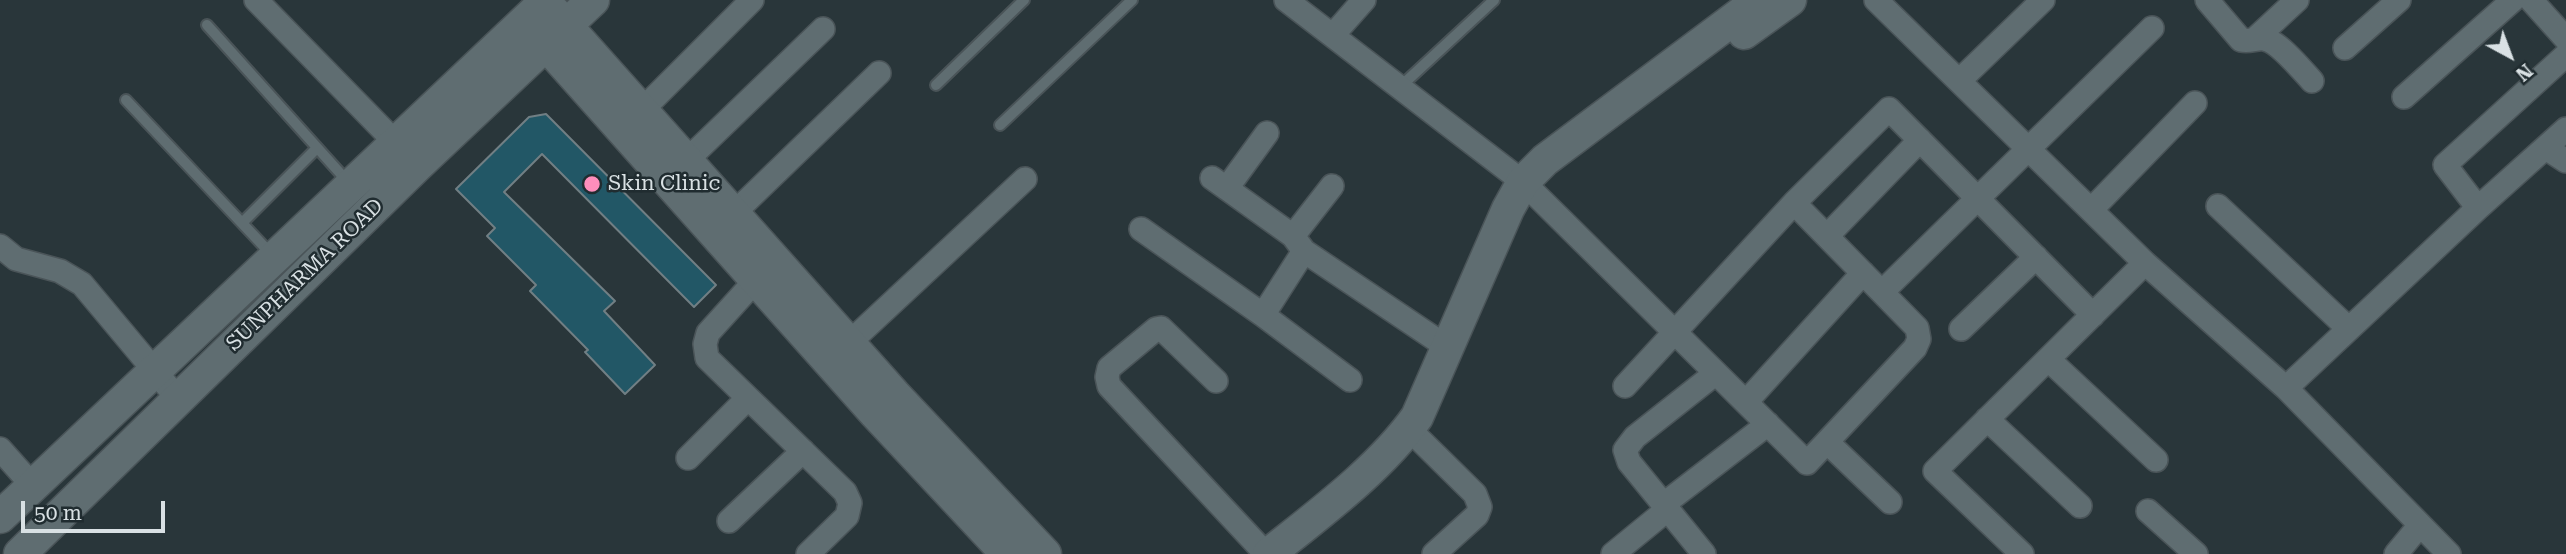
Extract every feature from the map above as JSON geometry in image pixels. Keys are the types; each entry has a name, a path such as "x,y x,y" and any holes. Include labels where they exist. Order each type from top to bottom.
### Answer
{"street":[{"path":"256,0 397,144"},
{"name":"SUNPHARMA ROAD","path":"20,554 408,174 593,0"},
{"path":"641,111 752,0"},
{"path":"1286,0 1525,180 1807,463 1915,348 1919,338 1917,328 1794,203"},
{"path":"1334,35 1364,0"},
{"path":"1216,381 1161,328 1156,329 1109,368 1107,377 1109,386 1267,554 1361,476 1409,429 1417,417 1508,209 1525,180 1545,160 1581,132 1759,0"},
{"path":"1525,180 1555,172 1574,161 1790,0"},
{"path":"1876,0 2146,263 2286,388 2449,554"},
{"path":"1959,81 2043,0"},
{"path":"2207,0 2241,40 2263,38 2272,41 2312,81"},
{"path":"2255,39 2297,0"},
{"path":"2345,48 2399,0"},
{"path":"2404,97 2514,0"},
{"path":"2531,0 2566,39"},
{"path":"539,8 557,36 765,270 875,413 1007,554"},
{"name":"SUNPHARMA ROAD","path":"0,517 539,8"},
{"path":"1882,292 2152,28"},
{"path":"686,161 823,29"},
{"path":"557,36 641,111 733,214 765,270 849,343 1045,554"},
{"path":"2477,208 2445,165 2566,55"},
{"path":"733,214 880,73"},
{"path":"2091,210 2195,103"},
{"path":"1625,386 1794,203 1889,109 2093,315"},
{"path":"2286,388 2477,208 2566,129"},
{"path":"1267,133 1219,183 1299,244 1447,347"},
{"path":"1827,236 1920,140"},
{"path":"2546,148 2566,161"},
{"path":"849,343 1025,179"},
{"path":"1264,316 1299,244 1332,186"},
{"path":"2218,206 2349,329"},
{"path":"1141,229 1350,380"},
{"path":"0,246 16,259 60,271 82,284 179,400"},
{"path":"1961,328 2036,257"},
{"path":"2022,554 1935,471 2146,263"},
{"path":"765,270 708,333 705,344 707,358 845,492 850,503 847,516 808,554"},
{"path":"1746,402 1863,273"},
{"path":"2048,359 2156,460"},
{"path":"1704,554 1629,462 1625,450 1635,437 1716,373"},
{"path":"688,458 748,398"},
{"path":"1987,419 2080,506"},
{"path":"1613,554 1666,506 1768,424"},
{"path":"1409,429 1475,494 1480,507 1477,515 1434,554"},
{"path":"1827,442 1890,502"},
{"path":"0,449 33,486"},
{"path":"729,521 803,451"},
{"path":"2148,511 2196,554"},
{"path":"2396,554 2420,525"}],"lane":[{"path":"936,85 1024,0"},
{"path":"1000,125 1132,0"},
{"path":"1400,88 1494,0"},
{"path":"207,25 352,186"},
{"path":"126,100 275,258"},
{"path":"242,223 317,148"}],"building":[{"path":"546,114 716,285 694,307 542,154 504,192 615,301 604,311 655,365 625,394 585,352 588,350 530,291 536,285 487,236 495,228 456,189 529,117"}],"place":[{"name":"Skin Clinic","path":"592,184"}]}
